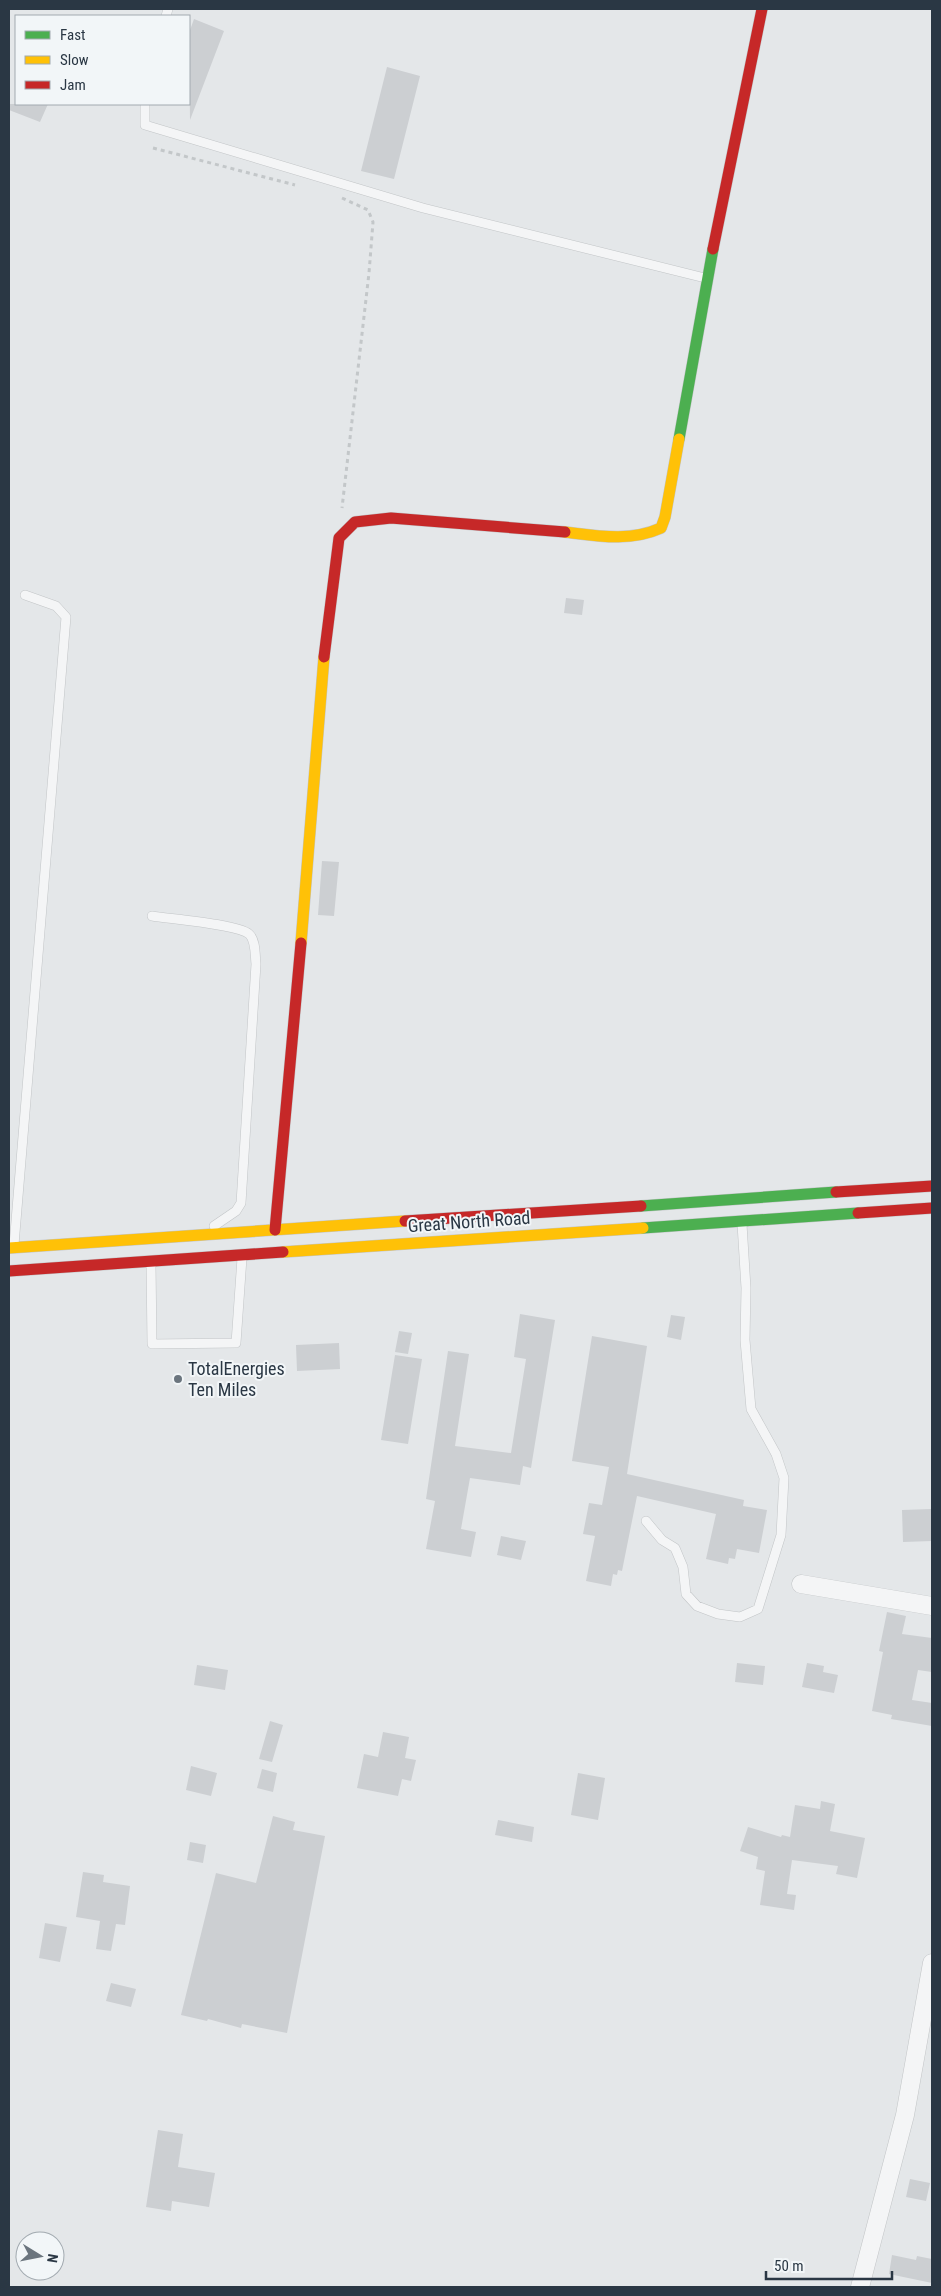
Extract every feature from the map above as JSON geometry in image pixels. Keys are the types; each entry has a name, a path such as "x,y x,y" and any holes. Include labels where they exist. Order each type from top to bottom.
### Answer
{"main road":[{"path":"275,1230 282,1164 284,1115 297,994 322,677 339,538 355,522 391,518 471,523 623,538 650,533 661,528 665,517 708,279 762,9"},
{"name":"Great North Road","path":"11,1248 152,1250 199,1236 241,1244 275,1230 932,1186"},
{"name":"Great North Road","path":"9,1271 152,1250 241,1244 742,1221 932,1208"}],"street":[{"path":"801,1584 932,1606"},
{"path":"860,2287 905,2115 932,1963"}],"lane":[{"path":"145,105 145,125 423,208 708,279"},
{"path":"11,1248 66,617 56,606 25,595"},
{"path":"152,916 233,928 249,934 254,943 256,964 241,1203 236,1211 199,1236"},
{"path":"646,1521 662,1540 675,1548 683,1567 686,1594 697,1606 718,1614 740,1617 758,1609 781,1535 784,1478 776,1454 751,1409 745,1340 746,1288 742,1221"},
{"path":"152,1250 152,1344 236,1343 241,1244"}],"path":[{"path":"153,148 296,185"},
{"path":"334,195 368,210 373,222 342,509"}],"building":[{"path":"194,19 224,31 190,120 190,105 190,30"},
{"path":"387,67 420,76 394,179 361,171"},
{"path":"9,104 48,105 40,122 9,110"},
{"path":"566,598 584,600 582,615 564,613"},
{"path":"322,861 339,862 334,916 318,915"},
{"path":"520,1314 555,1320 531,1468 523,1466 520,1485 470,1478 461,1529 476,1532 471,1557 426,1549 435,1501 426,1499 448,1351 469,1354 455,1446 511,1453 526,1359 514,1357"},
{"path":"671,1315 685,1317 681,1340 667,1337"},
{"path":"399,1331 412,1333 408,1354 395,1352"},
{"path":"592,1336 647,1346 627,1474 744,1500 743,1506 767,1510 759,1553 737,1549 735,1559 729,1558 728,1564 706,1559 716,1514 637,1496 622,1571 618,1570 617,1575 613,1574 611,1586 586,1581 595,1536 583,1534 589,1503 602,1505 609,1467 572,1461"},
{"path":"339,1343 340,1369 297,1371 296,1345"},
{"path":"395,1355 422,1359 408,1444 381,1440"},
{"path":"932,1509 932,1541 903,1542 902,1510"},
{"path":"501,1536 526,1541 521,1560 497,1555"},
{"path":"887,1612 906,1616 902,1634 932,1638 932,1672 918,1670 912,1700 932,1703 932,1726 891,1719 892,1715 872,1711 883,1652 879,1651"},
{"path":"737,1663 765,1666 763,1685 735,1682"},
{"path":"807,1663 824,1666 823,1672 838,1675 834,1693 802,1687"},
{"path":"197,1665 228,1670 225,1690 194,1685"},
{"path":"270,1721 283,1725 272,1762 259,1759"},
{"path":"383,1732 409,1737 405,1758 416,1760 411,1781 402,1779 398,1796 357,1788 364,1754 378,1757"},
{"path":"191,1766 217,1773 211,1796 186,1790"},
{"path":"262,1769 277,1773 273,1792 257,1788"},
{"path":"578,1773 605,1778 598,1820 571,1815"},
{"path":"821,1801 835,1804 830,1831 865,1838 857,1878 836,1874 838,1866 792,1860 787,1894 796,1895 794,1910 760,1905 765,1871 756,1869 758,1857 740,1851 748,1827 781,1837 782,1835 790,1837 795,1805 820,1809"},
{"path":"273,1816 295,1822 293,1830 325,1836 287,2033 242,2024 241,2028 208,2019 207,2021 181,2015 216,1873 256,1883"},
{"path":"498,1820 534,1827 532,1842 495,1835"},
{"path":"190,1842 206,1845 203,1863 187,1860"},
{"path":"83,1872 104,1875 103,1882 130,1886 125,1925 116,1924 111,1951 96,1949 100,1921 76,1917"},
{"path":"45,1923 67,1927 60,1962 39,1958"},
{"path":"111,1983 136,1989 131,2007 106,2001"},
{"path":"158,2130 183,2134 178,2167 215,2173 209,2207 172,2201 171,2211 146,2207"},
{"path":"910,2179 930,2183 926,2201 906,2197"},
{"path":"892,2255 916,2260 917,2256 932,2259 932,2283 889,2274"}],"traffic: fast":[{"path":"679,439 713,249"},
{"path":"641,1206 836,1192"},
{"path":"643,1228 858,1213"}],"traffic: slow":[{"path":"565,532 614,537 638,535 661,528 665,517 679,439"},
{"path":"301,943 324,657"},
{"path":"9,1248 405,1221"},
{"path":"283,1252 643,1228"}],"traffic: jam":[{"path":"713,249 762,9"},
{"path":"324,657 339,538 355,522 391,518 565,532"},
{"path":"275,1230 301,943"},
{"path":"836,1192 932,1186"},
{"path":"405,1221 641,1206"},
{"path":"858,1213 932,1208"},
{"path":"9,1271 283,1252"}],"place":[{"name":"TotalEnergies Ten Miles","path":"178,1379"}]}
